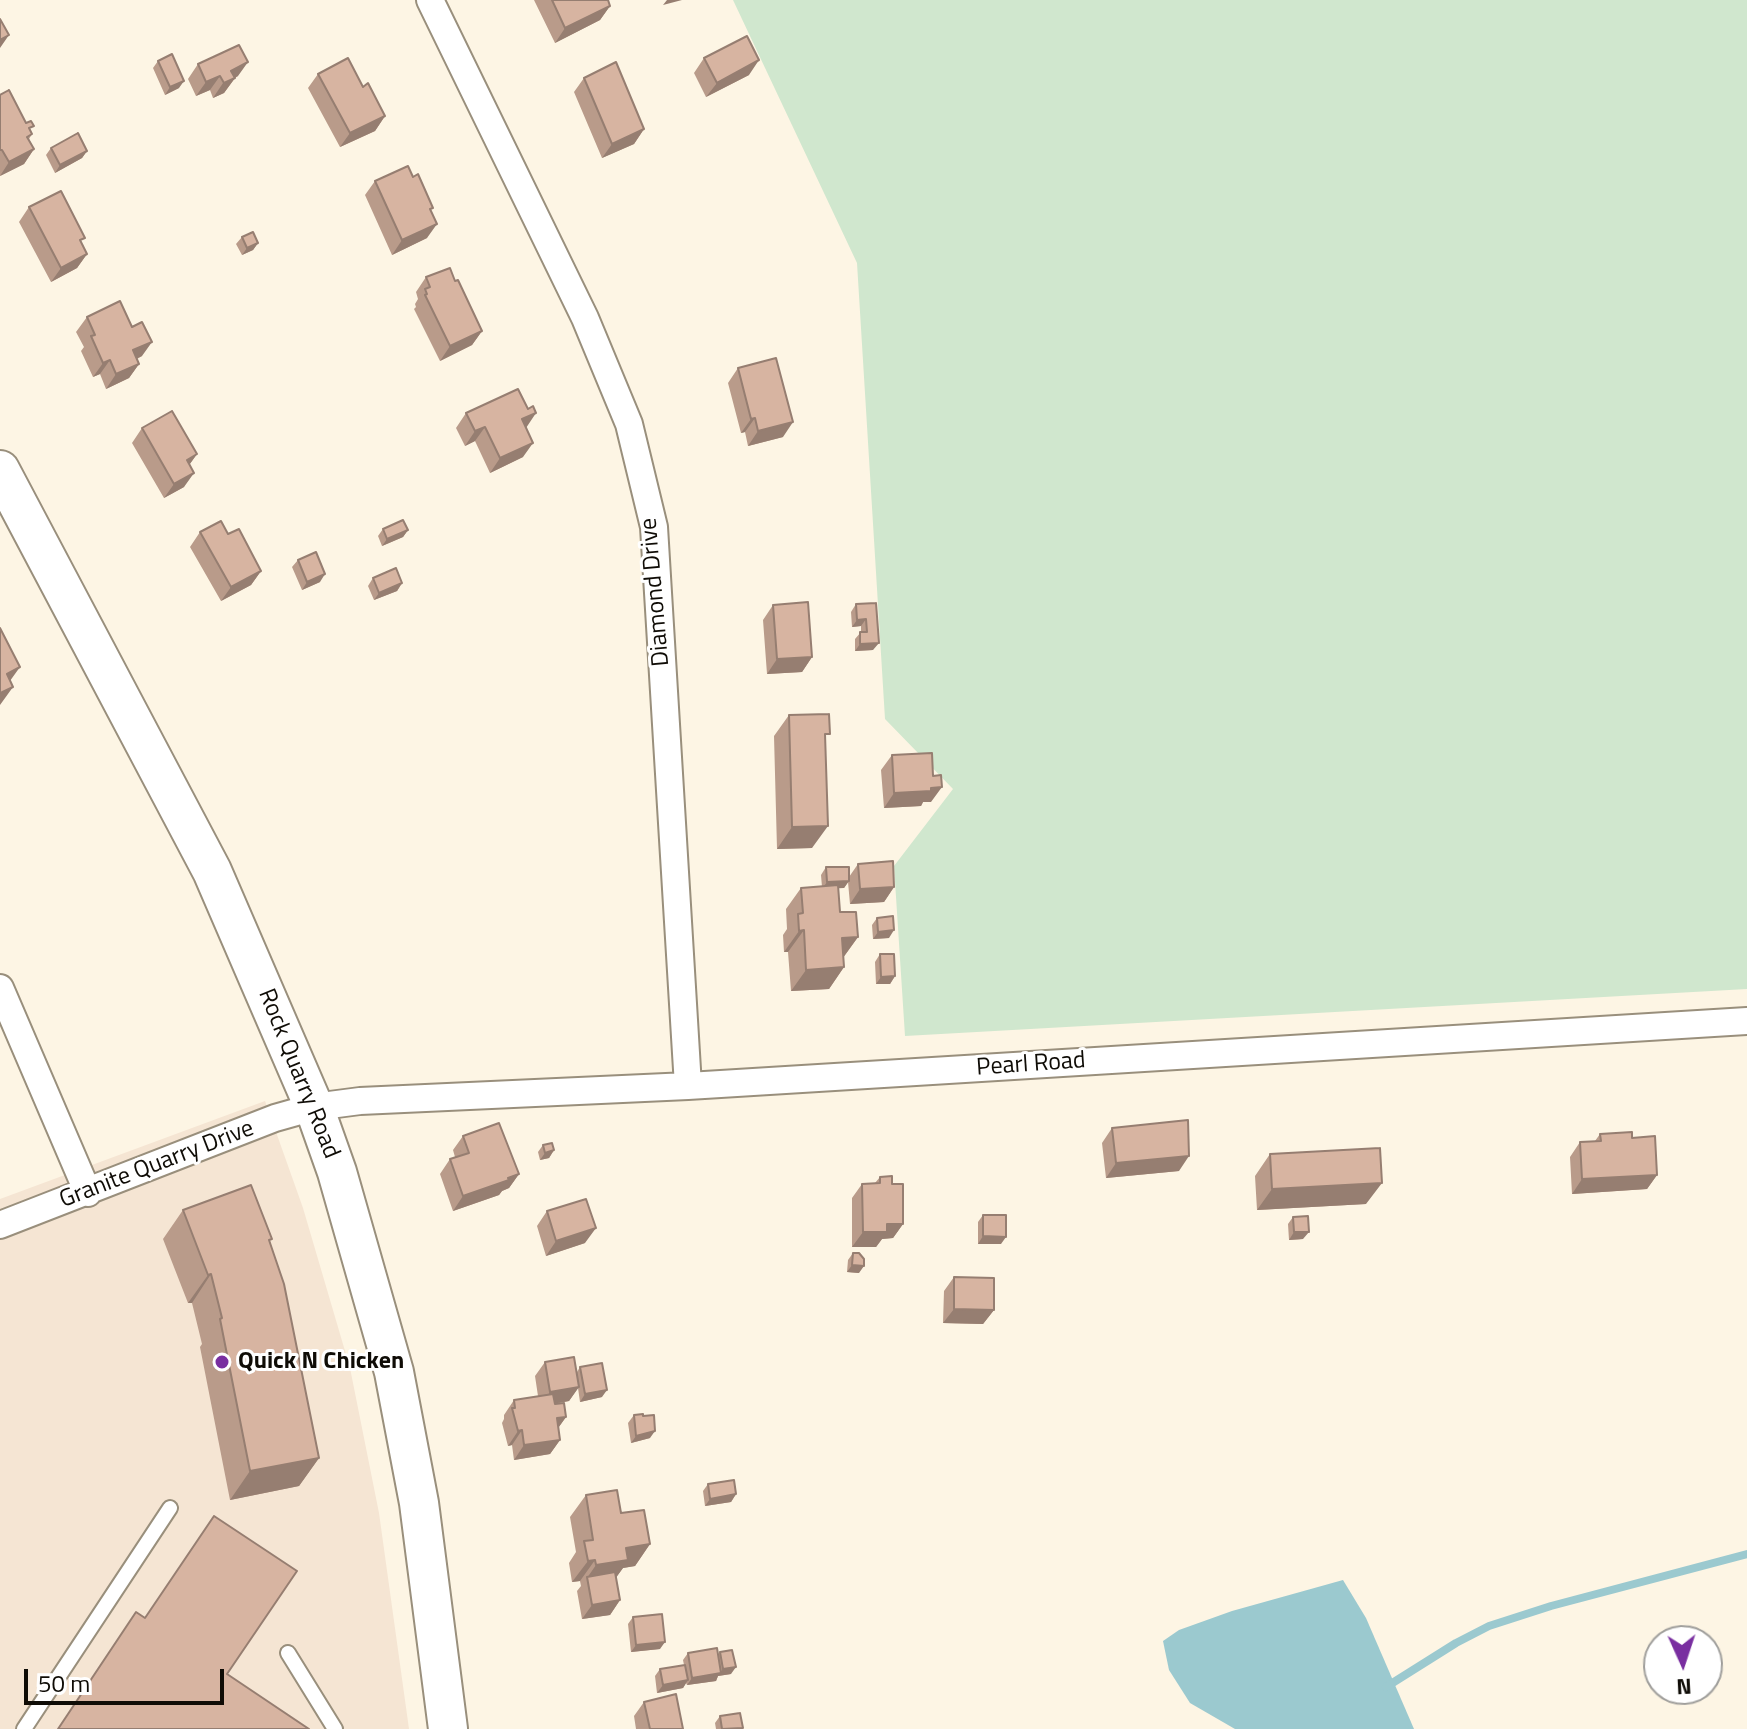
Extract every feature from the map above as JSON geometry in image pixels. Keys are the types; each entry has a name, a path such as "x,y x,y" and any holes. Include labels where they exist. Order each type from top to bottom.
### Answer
{"main road":[{"name":"Rock Quarry Road","path":"0,470 212,871 314,1107 337,1172 394,1372 419,1503 448,1729"}],"street":[{"name":"Diamond Drive","path":"430,0 585,318 629,424 654,527 688,1086"},
{"path":"0,988 10,1044 88,1193"},
{"name":"Pearl Road","path":"314,1107 360,1101 688,1086 1747,1021"},
{"name":"Granite Quarry Drive","path":"0,1225 275,1118 314,1107"}],"lane":[{"path":"24,1729 170,1508"},
{"path":"288,1653 335,1729"}],"shaded area":[{"path":"265,1101 303,1208 350,1368 379,1513 409,1729 0,1729 0,1199"}],"green space":[{"path":"733,0 1747,0 1747,989 905,1036 894,866 953,789 885,719 857,263"}],"water":[{"path":"1343,1580 1366,1618 1414,1729 1235,1729 1190,1703 1169,1670 1163,1641 1179,1630 1232,1611"}],"building":[{"path":"552,0 608,0 610,6 565,28"},
{"path":"0,19 9,35 0,40"},
{"path":"747,36 759,60 717,83 704,58"},
{"path":"239,45 248,62 231,71 235,78 224,83 220,76 206,82 198,64"},
{"path":"172,54 184,81 170,87 158,61"},
{"path":"348,58 363,87 368,83 385,116 350,133 318,74"},
{"path":"616,62 644,129 612,144 584,78"},
{"path":"9,90 26,123 31,121 34,126 29,128 32,134 27,137 34,149 9,162 0,150 0,95"},
{"path":"78,133 87,151 60,165 51,148"},
{"path":"408,166 413,177 418,174 437,224 402,240 375,181"},
{"path":"61,191 85,238 80,240 87,254 61,268 29,207"},
{"path":"253,232 258,243 247,248 242,237"},
{"path":"450,268 482,331 450,346 425,295 425,289 430,287 426,277"},
{"path":"120,301 132,327 142,322 152,342 133,350 139,364 116,374 110,360 103,363 91,336 95,335 87,317"},
{"path":"776,358 793,422 758,431 755,418 751,419 738,368"},
{"path":"518,389 528,409 533,406 536,413 522,419 533,443 500,458 485,427 475,431 466,413"},
{"path":"172,411 197,454 187,460 194,473 174,484 142,428"},
{"path":"403,520 408,530 387,539 383,529"},
{"path":"221,521 228,534 239,529 261,571 231,587 200,532"},
{"path":"316,552 325,574 307,582 298,560"},
{"path":"396,568 402,583 379,593 373,578"},
{"path":"808,602 812,657 777,659 773,605"},
{"path":"876,603 879,643 860,644 860,632 867,632 866,619 857,620 856,604"},
{"path":"0,628 20,667 7,674 13,687 0,693"},
{"path":"829,714 830,734 825,734 828,826 792,827 789,715"},
{"path":"932,753 933,776 941,775 942,787 931,788 931,791 894,793 892,755"},
{"path":"893,861 894,887 860,889 858,864"},
{"path":"826,867 849,867 849,881 827,882"},
{"path":"838,885 840,912 856,912 858,937 842,938 844,967 806,970 804,930 799,931 798,914 803,913 801,888"},
{"path":"893,916 894,930 878,932 877,918"},
{"path":"880,954 894,954 895,976 881,977"},
{"path":"1188,1120 1189,1156 1116,1163 1112,1128"},
{"path":"499,1123 519,1174 463,1196 450,1159 469,1153 463,1136"},
{"path":"1632,1132 1632,1138 1655,1136 1657,1175 1582,1179 1580,1142 1601,1141 1600,1134"},
{"path":"552,1143 554,1150 545,1153 543,1145"},
{"path":"1380,1148 1382,1183 1272,1189 1270,1154"},
{"path":"892,1176 892,1184 903,1184 903,1224 887,1224 887,1232 863,1232 862,1184 880,1183 880,1177"},
{"path":"251,1185 272,1239 269,1240 284,1284 319,1458 250,1471 211,1274 208,1275 183,1210"},
{"path":"586,1199 596,1228 556,1241 547,1211"},
{"path":"983,1215 1006,1215 1006,1237 983,1236"},
{"path":"1308,1216 1309,1232 1294,1232 1293,1217"},
{"path":"853,1253 859,1253 864,1259 864,1266 852,1265"},
{"path":"954,1277 994,1278 994,1310 954,1309"},
{"path":"574,1357 579,1387 550,1392 545,1362"},
{"path":"602,1363 607,1390 585,1394 580,1367"},
{"path":"553,1394 555,1404 564,1403 566,1417 557,1418 560,1440 524,1445 522,1430 518,1431 512,1408 515,1408 514,1400"},
{"path":"634,1415 654,1415 655,1431 636,1436"},
{"path":"734,1480 736,1494 710,1499 708,1484"},
{"path":"617,1490 621,1513 644,1510 650,1544 626,1548 628,1560 596,1565 595,1560 588,1561 584,1541 593,1540 586,1495"},
{"path":"214,1516 297,1571 227,1674 309,1729 58,1729 136,1612 145,1618"},
{"path":"615,1572 620,1600 592,1605 587,1577"},
{"path":"662,1614 665,1642 636,1645 633,1617"},
{"path":"717,1648 721,1673 692,1678 688,1653"},
{"path":"732,1650 736,1667 723,1669 720,1652"},
{"path":"685,1665 688,1680 663,1685 660,1669"},
{"path":"676,1694 683,1729 650,1729 644,1702"},
{"path":"740,1713 743,1728 722,1729 720,1716"}],"waterway":[{"path":"1386,1687 1489,1626 1551,1606 1747,1554"}],"place":[{"name":"Quick N Chicken","path":"222,1362"}]}
